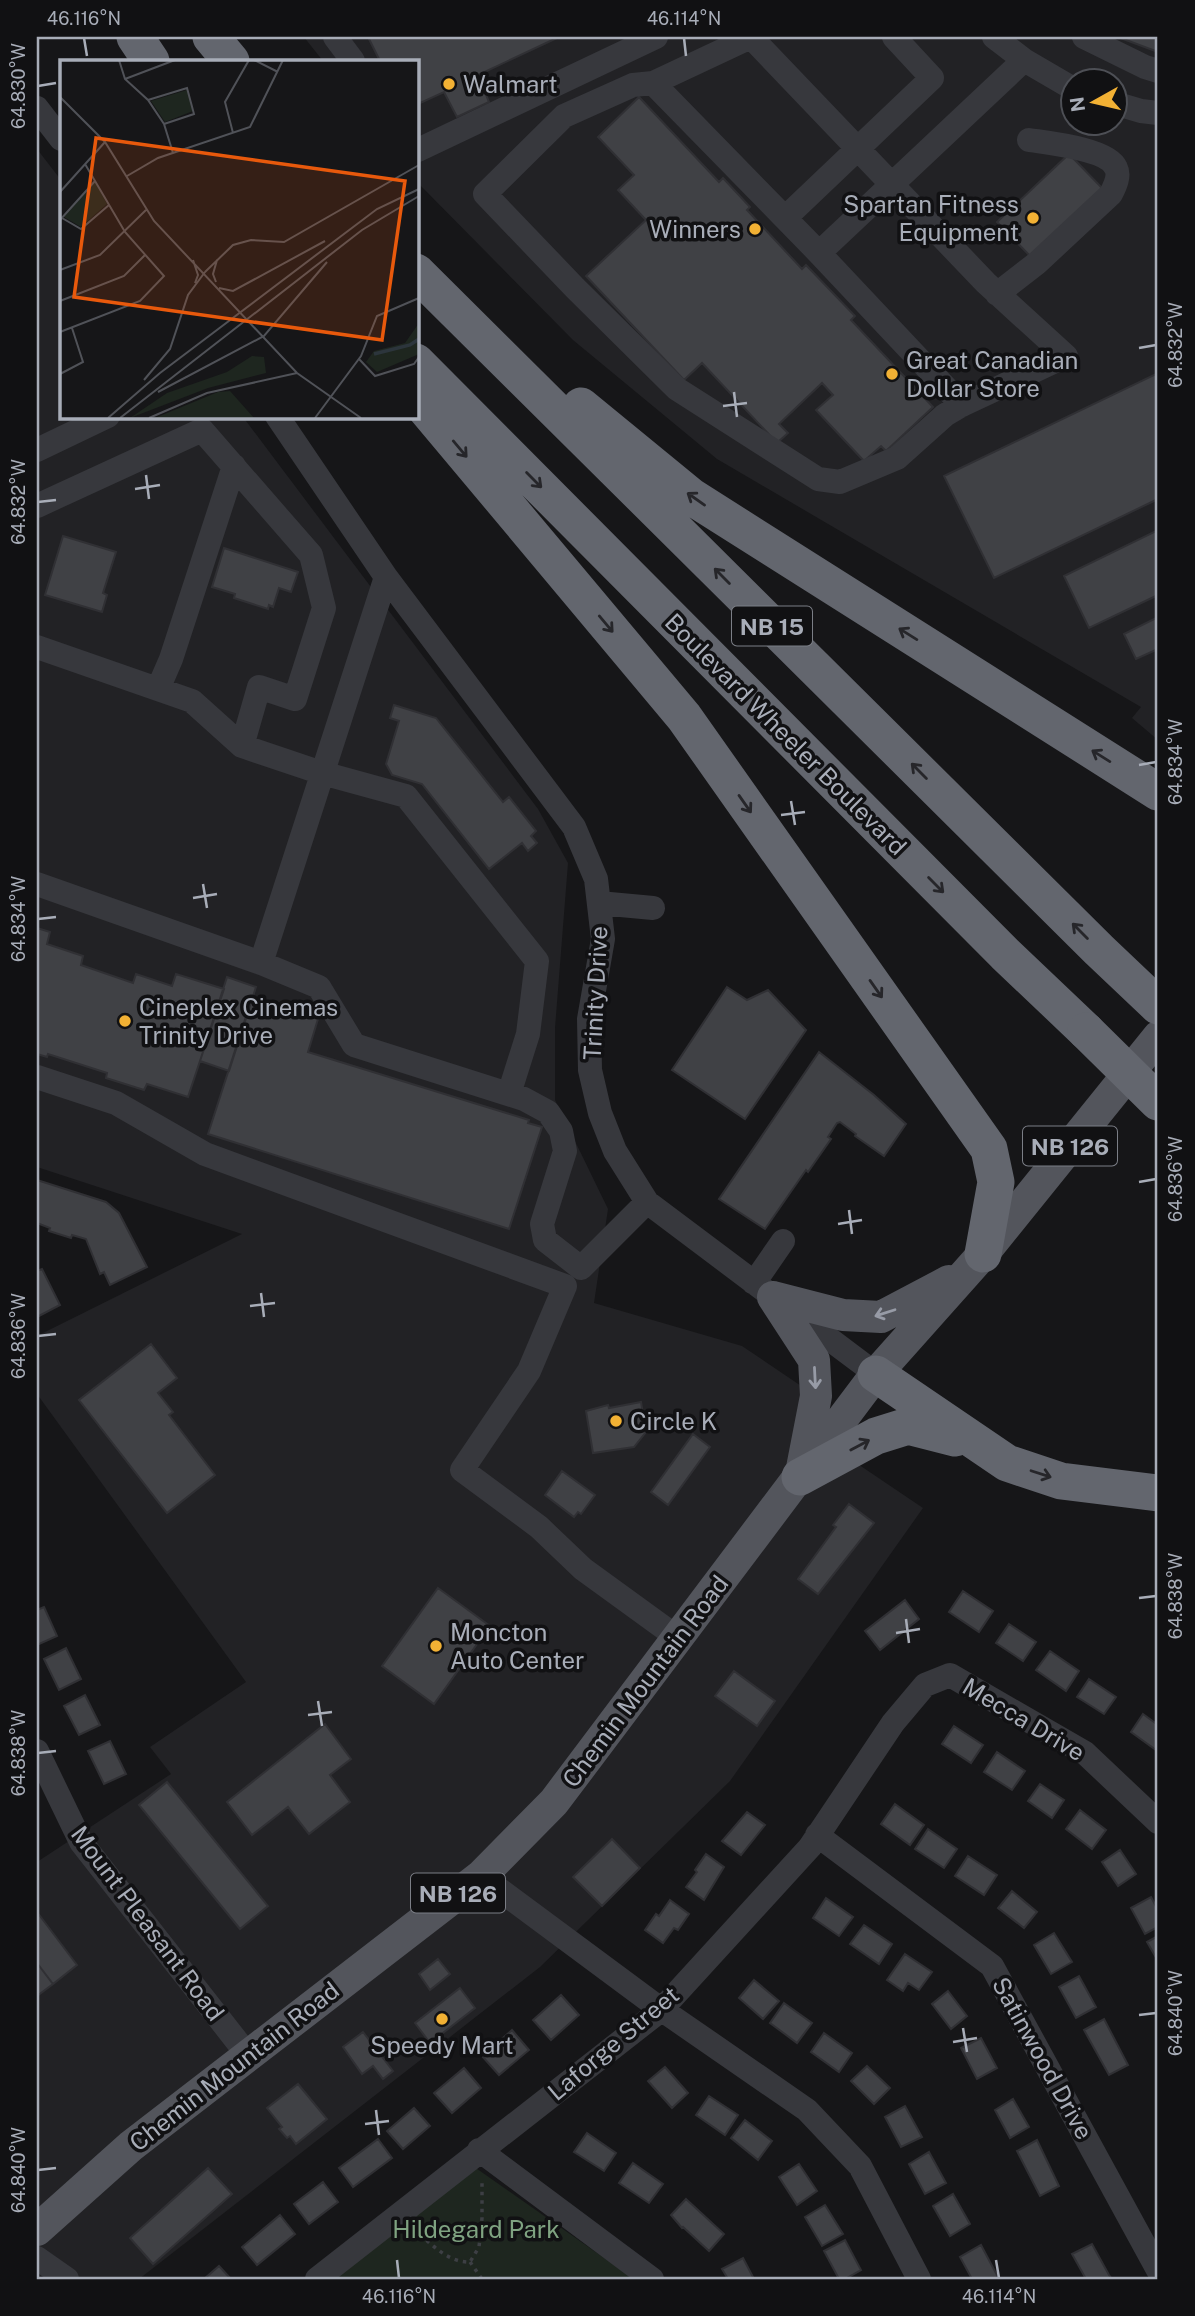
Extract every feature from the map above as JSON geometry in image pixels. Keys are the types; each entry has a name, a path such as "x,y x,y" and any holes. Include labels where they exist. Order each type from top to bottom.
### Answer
{"highway":[{"path":"135,37 150,60"},
{"path":"211,37 230,60"},
{"path":"418,273 692,497 1158,792"},
{"name":"NB 15","path":"418,273 1158,1006"},
{"name":"Boulevard Wheeler Boulevard","path":"418,364 1005,954 1158,1102"},
{"path":"418,399 684,718 989,1149 996,1182 975,1263"},
{"path":"876,1374 1007,1463 1061,1481 1158,1493"},
{"path":"800,1477 876,1436 908,1426 980,1444"}],"main road":[{"name":"Chemin Mountain Road","path":"37,2230 131,2146 481,1876 554,1802 876,1374 975,1263 1158,1037"},
{"path":"764,1290 843,1315 881,1317 975,1263"},
{"path":"764,1290 814,1360 816,1396 800,1477"}],"street":[{"path":"335,37 352,60"},
{"path":"418,150 656,37"},
{"path":"751,37 997,294 1066,356 962,405 945,415 897,458 840,482 818,479 677,388 575,288 485,194 564,116 634,85 653,83 751,37"},
{"path":"785,218 932,78 894,37"},
{"path":"994,37 1024,60 1058,80"},
{"path":"1084,37 1158,71"},
{"path":"819,253 1024,60"},
{"path":"653,83 962,405"},
{"path":"1128,107 1158,113"},
{"path":"37,108 60,138"},
{"path":"997,294 1037,263 1111,194 1117,181 1117,169 1110,160 1070,146 1029,140"},
{"path":"37,450 104,418"},
{"name":"Trinity Drive","path":"283,425 386,578 574,827 596,879 603,939 589,1019 590,1070 600,1113 615,1151 647,1202 876,1374"},
{"path":"37,506 202,430 311,555 324,608 295,699 259,687 242,746"},
{"path":"158,689 171,659 234,466"},
{"path":"261,963 386,578"},
{"path":"37,647 192,701 242,746 322,774 406,796 537,961 528,1034 509,1094"},
{"path":"37,884 261,963 319,987 354,1045 524,1099 548,1112 561,1131 565,1151 542,1224 545,1240 573,1277"},
{"path":"599,903 653,908"},
{"path":"37,1077 116,1103 205,1154 573,1277"},
{"path":"647,1202 573,1277 529,1371 462,1470 539,1528 583,1569 678,1638"},
{"path":"764,1290 783,1241"},
{"name":"Mecca Drive","path":"950,1675 1085,1753 1158,1822"},
{"name":"Laforge Street","path":"317,2279 661,2010 810,1847 893,1723 925,1685 950,1675"},
{"name":"Mount Pleasant Road","path":"37,1751 81,1842 247,2054"},
{"name":"Satinwood Drive","path":"817,1835 992,1966 1158,2270"},
{"path":"481,1876 661,2010 807,2110 860,2166 919,2279"},
{"path":"479,2151 652,2279"},
{"path":"37,2258 67,2279"}],"path":[{"path":"470,2262 479,2247 483,2192 481,2176"},
{"path":"413,2228 446,2255 460,2263 470,2262"},
{"path":"470,2262 482,2279"}],"shaded area":[{"path":"304,37 1158,37 1158,740 1132,718 1141,707 717,459 573,340 418,183 418,60 322,60"},
{"path":"37,149 60,179 60,418 244,418 538,809 568,863 555,1028 555,1100 608,1209 594,1303 742,1346 816,1396 843,1454 923,1508 730,1781 540,1967 139,2279 37,2279 37,1862 171,1774 150,1747 246,1682 37,1394 37,1336 242,1234 37,1167"}],"green space":[{"name":"Hildegard Park","path":"473,2166 634,2279 329,2279"}],"building":[{"name":"Walmart","path":"368,37 559,37 478,75 489,102 457,117 444,92 418,104 418,60 380,60"},
{"path":"1118,37 1158,37 1158,52"},
{"path":"639,97 719,182 723,178 750,207 747,210 802,269 806,265 855,316 851,320 933,407 886,451 881,446 864,461 816,410 833,395 822,383 779,424 788,433 777,443 702,363 684,380 586,276 646,220 618,190 634,175 598,137"},
{"path":"1069,154 1104,190 1032,258 997,222"},
{"path":"1158,373 1158,499 994,578 944,476"},
{"path":"1158,530 1158,595 1089,628 1064,576"},
{"path":"63,536 116,552 103,593 107,595 102,612 45,595"},
{"path":"224,548 298,572 291,592 279,588 273,607 269,605 268,609 234,598 235,594 212,587"},
{"path":"1158,617 1158,649 1136,659 1124,634"},
{"path":"394,705 436,718 503,802 509,797 536,831 531,836 537,843 528,851 522,843 489,869 422,784 392,775 386,764 399,721 390,718"},
{"name":"Cineplex Cinemas Trinity Drive","path":"37,928 50,932 47,944 83,956 81,965 133,983 136,974 172,986 176,974 224,989 188,1097 147,1084 144,1090 106,1078 107,1073 48,1054 47,1057 37,1054"},
{"path":"227,977 256,987 229,1071 200,1061"},
{"path":"727,987 747,1000 768,990 806,1030 745,1119 672,1070"},
{"path":"252,998 318,1019 308,1052 529,1120 528,1123 542,1127 509,1229 208,1134"},
{"path":"819,1052 906,1124 884,1156 840,1122 837,1123 828,1137 831,1139 765,1229 719,1199"},
{"path":"37,1180 106,1202 119,1213 147,1267 110,1285 104,1272 100,1274 86,1239 72,1235 71,1238 49,1231 50,1228 37,1223"},
{"path":"42,1269 60,1305 37,1317 37,1271"},
{"path":"151,1344 177,1378 158,1393 173,1412 169,1415 215,1475 167,1513 79,1400"},
{"name":"Circle K","path":"641,1402 646,1432 634,1447 593,1453 586,1411 608,1405 609,1408"},
{"path":"693,1434 710,1447 668,1505 651,1492"},
{"path":"562,1471 595,1495 581,1514 578,1512 574,1517 545,1495"},
{"path":"849,1504 874,1523 818,1594 798,1579 836,1527 833,1525"},
{"name":"Moncton Auto Center","path":"438,1588 490,1626 434,1704 382,1666"},
{"path":"963,1591 993,1611 979,1632 949,1612"},
{"path":"905,1600 919,1619 880,1650 865,1631"},
{"path":"44,1607 57,1636 37,1645 37,1610"},
{"path":"1009,1624 1036,1642 1023,1661 996,1643"},
{"path":"66,1648 81,1679 59,1690 44,1659"},
{"path":"1050,1651 1079,1671 1066,1691 1036,1670"},
{"path":"734,1671 775,1701 757,1726 715,1696"},
{"path":"1089,1679 1116,1697 1104,1714 1077,1697"},
{"path":"85,1695 100,1725 79,1735 64,1706"},
{"path":"1143,1714 1158,1725 1156,1750 1131,1732"},
{"path":"325,1724 351,1759 330,1775 350,1802 309,1834 288,1807 252,1835 227,1802"},
{"path":"954,1726 983,1745 971,1763 942,1744"},
{"path":"110,1741 126,1774 104,1784 88,1751"},
{"path":"997,1752 1025,1771 1012,1790 984,1772"},
{"path":"167,1782 268,1906 240,1929 139,1805"},
{"path":"1040,1784 1064,1800 1052,1818 1028,1801"},
{"path":"895,1804 924,1825 910,1845 881,1824"},
{"path":"1080,1810 1106,1830 1092,1849 1066,1829"},
{"path":"747,1812 765,1825 741,1855 722,1841"},
{"path":"928,1829 957,1849 944,1868 915,1849"},
{"path":"612,1839 640,1868 602,1906 573,1877"},
{"path":"1120,1850 1136,1874 1118,1886 1102,1862"},
{"path":"706,1854 724,1867 704,1900 686,1887"},
{"path":"968,1856 997,1875 984,1895 955,1876"},
{"path":"1012,1891 1037,1912 1024,1928 998,1908"},
{"path":"1151,1897 1158,1910 1158,1927 1145,1934 1131,1908"},
{"path":"826,1898 853,1917 839,1936 813,1918"},
{"path":"670,1900 689,1914 678,1930 674,1928 663,1943 645,1930"},
{"path":"37,1912 77,1965 53,1984 37,1963"},
{"path":"864,1925 892,1944 879,1964 850,1944"},
{"path":"1054,1933 1072,1962 1051,1974 1034,1945"},
{"path":"1158,1936 1158,1961 1147,1942"},
{"path":"905,1954 932,1972 919,1990 908,1983 903,1991 887,1980"},
{"path":"438,1959 450,1974 430,1990 419,1974"},
{"path":"37,1963 53,1984 37,1996"},
{"path":"1079,1976 1096,2007 1076,2018 1059,1987"},
{"path":"754,1980 779,2001 763,2019 739,1998"},
{"path":"460,1988 475,2008 430,2043 415,2023"},
{"path":"948,1991 967,2016 951,2029 932,2004"},
{"path":"561,1995 579,2015 551,2040 533,2020"},
{"path":"784,2003 812,2023 797,2043 770,2023"},
{"path":"1104,2019 1128,2065 1109,2075 1084,2030"},
{"path":"512,2030 529,2050 499,2075 482,2056"},
{"path":"363,2032 393,2071 383,2079 373,2066 362,2074 343,2047"},
{"path":"824,2033 852,2053 839,2072 811,2052"},
{"path":"981,2038 997,2068 977,2079 961,2048"},
{"path":"867,2066 890,2088 874,2104 851,2081"},
{"path":"665,2067 688,2093 672,2108 648,2081"},
{"path":"464,2068 481,2088 452,2113 434,2093"},
{"path":"298,2084 327,2119 296,2144 279,2129 282,2127 267,2108"},
{"path":"709,2096 738,2115 725,2135 696,2115"},
{"path":"1013,2099 1029,2127 1010,2138 995,2110"},
{"path":"905,2106 922,2137 901,2147 885,2117"},
{"path":"414,2108 430,2126 403,2149 387,2131"},
{"path":"745,2120 772,2141 758,2160 731,2138"},
{"path":"587,2133 616,2153 604,2171 574,2152"},
{"path":"378,2139 392,2158 353,2187 339,2168"},
{"path":"1037,2140 1059,2186 1040,2196 1017,2151"},
{"path":"929,2152 946,2183 925,2194 909,2164"},
{"path":"633,2163 663,2184 649,2203 619,2183"},
{"path":"799,2164 817,2191 797,2205 779,2177"},
{"path":"208,2168 232,2194 153,2264 130,2238"},
{"path":"323,2182 338,2202 309,2224 294,2204"},
{"path":"953,2194 970,2224 950,2236 933,2206"},
{"path":"686,2199 724,2234 709,2251 671,2215"},
{"path":"825,2205 843,2234 822,2246 805,2217"},
{"path":"280,2215 295,2234 257,2265 242,2247"},
{"path":"845,2240 861,2270 845,2279 839,2279 824,2251"},
{"path":"1092,2244 1112,2279 1086,2279 1072,2254"},
{"path":"981,2245 998,2277 994,2279 972,2279 960,2257"},
{"path":"743,2258 754,2279 728,2279 722,2269"},
{"path":"219,2266 231,2279 204,2279"}],"place":[{"name":"Walmart","path":"449,84"},
{"name":"Spartan Fitness Equipment","path":"1033,218"},
{"name":"Winners","path":"755,229"},
{"name":"Great Canadian Dollar Store","path":"892,374"},
{"name":"Cineplex Cinemas Trinity Drive","path":"125,1021"},
{"name":"Circle K","path":"616,1421"},
{"name":"Moncton Auto Center","path":"436,1646"},
{"name":"Speedy Mart","path":"442,2019"}]}
